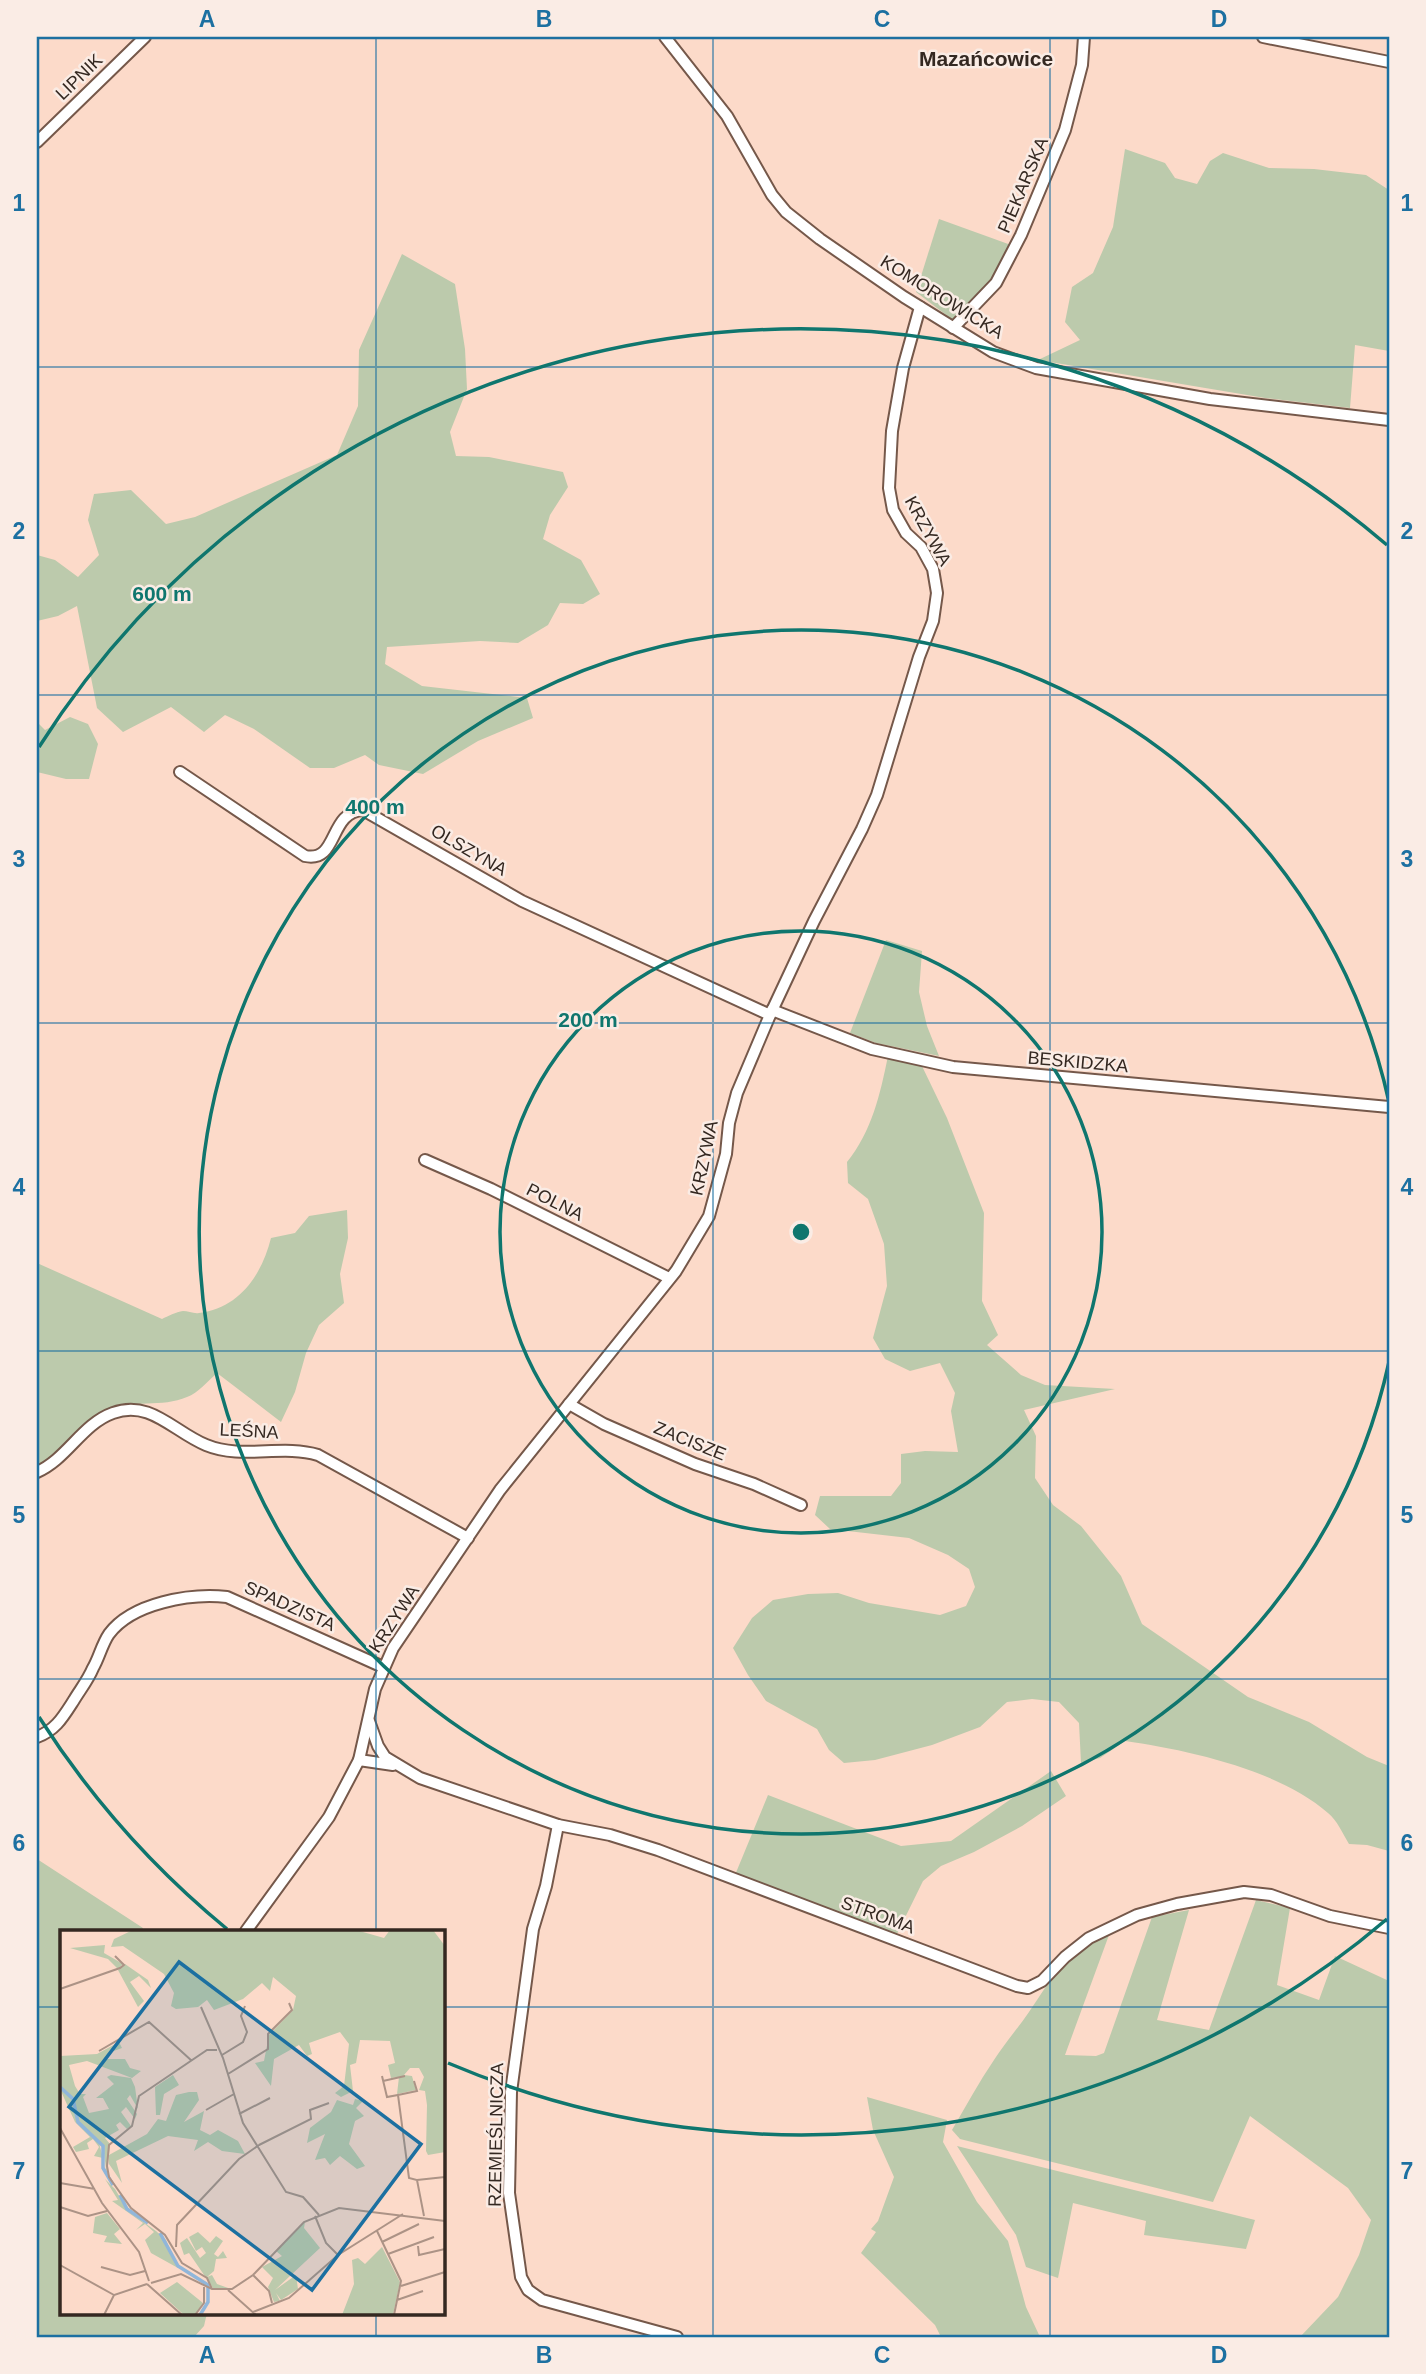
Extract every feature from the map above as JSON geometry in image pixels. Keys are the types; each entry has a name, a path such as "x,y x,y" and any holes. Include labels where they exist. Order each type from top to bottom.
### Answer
{"street":[{"name":"LIPNIK","path":"37,142 145,37"},
{"name":"KOMOROWICKA","path":"665,37 727,116 772,195 786,212 820,239 920,307 993,352 1037,368 1210,399 1389,420"},
{"name":"PIEKARSKA","path":"953,328 996,283 1021,234 1065,130 1082,65 1084,37"},
{"path":"1263,37 1389,62"},
{"name":"KRZYWA","path":"247,1930 329,1817 359,1760 373,1697 383,1667 500,1490 669,1278 696,1241 709,1216 726,1154 729,1122 737,1093 814,921 862,829 877,794 919,657 933,621 937,593 933,569 921,547 906,533 893,510 889,488 891,431 903,368 920,307"},
{"name":"OLSZYNA","path":"180,772 305,856 321,856 345,816 363,810 522,901 771,1013"},
{"name":"BESKIDZKA","path":"771,1013 872,1049 953,1067 1389,1107"},
{"name":"POLNA","path":"425,1160 491,1189 669,1278"},
{"name":"ZACISZE","path":"569,1404 604,1424 695,1464 754,1484 801,1505"},
{"name":"LEŚNA","path":"37,1472 51,1464 78,1437 103,1418 130,1408 142,1409 205,1445 219,1450 304,1451 318,1455 468,1538"},
{"name":"SPADZISTA","path":"37,1737 59,1723 92,1671 108,1636 124,1618 143,1608 205,1595 227,1597 383,1667"},
{"name":"STROMA","path":"369,1720 378,1746 385,1756 420,1778 558,1825 610,1835 658,1850 1017,1986 1028,1988 1042,1982 1065,1956 1089,1938 1137,1915 1177,1904 1244,1892 1271,1895 1330,1916 1389,1928"},
{"path":"359,1760 396,1765"},
{"name":"RZEMIEŚLNICZA","path":"558,1825 546,1886 533,1929 511,2092 509,2193 521,2277 528,2290 542,2300 677,2337"}],"green space":[{"path":"1125,149 1165,163 1175,178 1197,184 1210,161 1223,153 1269,168 1314,169 1366,175 1389,190 1389,351 1355,345 1350,408 1265,398 1038,360 1080,340 1065,322 1072,287 1093,273 1113,227"},
{"path":"939,219 1011,245 992,280 954,321 916,292"},
{"path":"402,254 455,284 465,349 467,389 450,432 456,456 489,457 563,472 568,487 550,515 543,539 581,560 600,594 583,604 560,603 548,625 518,643 480,641 387,647 385,664 422,686 527,698 533,718 478,741 423,774 379,765 365,755 334,768 310,768 254,729 225,715 204,732 171,707 123,732 97,708 77,606 58,616 37,621 37,555 55,560 78,577 99,555 88,520 94,494 131,490 166,524 195,517 337,455 358,406 359,350"},
{"path":"70,717 88,724 98,744 89,779 66,779 37,772 37,722 45,730"},
{"path":"886,940 922,951 919,992 927,1026 939,1056 876,1043 850,1033"},
{"path":"888,1056 921,1064 947,1118 984,1213 982,1301 998,1335 987,1345 1021,1375 1045,1385 1115,1389 1024,1410 1036,1436 1035,1478 1053,1505 1081,1526 1121,1576 1142,1624 1248,1697 1309,1722 1367,1757 1389,1766 1389,1851 1367,1845 1349,1844 1331,1816 1308,1798 1259,1774 1204,1756 1125,1741 1100,1758 1081,1763 1079,1723 1059,1702 1032,1699 1007,1702 980,1727 932,1745 875,1760 844,1763 829,1750 817,1729 766,1701 748,1675 733,1648 752,1618 773,1600 808,1594 838,1593 869,1603 940,1615 966,1606 975,1587 969,1569 948,1555 909,1538 830,1529 815,1515 820,1496 891,1496 901,1483 901,1454 925,1451 958,1452 951,1411 955,1393 940,1363 910,1371 885,1359 873,1338 887,1286 884,1244 868,1199 848,1183 847,1162 869,1125"},
{"path":"347,1210 348,1238 340,1274 344,1303 319,1325 281,1422 217,1373 187,1397 108,1410 37,1468 37,1263 162,1319 183,1311 199,1313 226,1304 247,1287 262,1264 271,1238 295,1233 309,1216"},
{"path":"1051,1771 1066,1796 1022,1826 941,1866 923,1881 896,1936 735,1875 768,1795 901,1846 951,1841"},
{"path":"37,1859 143,1928 60,1930 60,2314 207,2314 204,2326 194,2337 37,2337"},
{"path":"1256,1900 1290,1908 1277,1985 1319,2000 1335,1956 1389,1981 1389,2337 1300,2337 1338,2297 1359,2255 1371,2220 1348,2188 1250,2116 1213,2202 960,2139 952,2130 994,2060 1053,1977 1072,1955 1095,1939 1109,1935 1065,2055 1096,2056 1104,2053 1152,1917 1189,1910 1157,2020 1209,2030"},
{"path":"867,2097 947,2120 943,2142 977,2202 1008,2241 1026,2307 1040,2337 941,2337 935,2325 861,2253 876,2232 871,2229 878,2221 894,2177 873,2130"},
{"path":"957,2146 1255,2220 1246,2249 1144,2235 1146,2221 1073,2203 1058,2278 1026,2267 1016,2235"}],"district":[{"name":"Mazańcowice","path":"986,58"}]}
